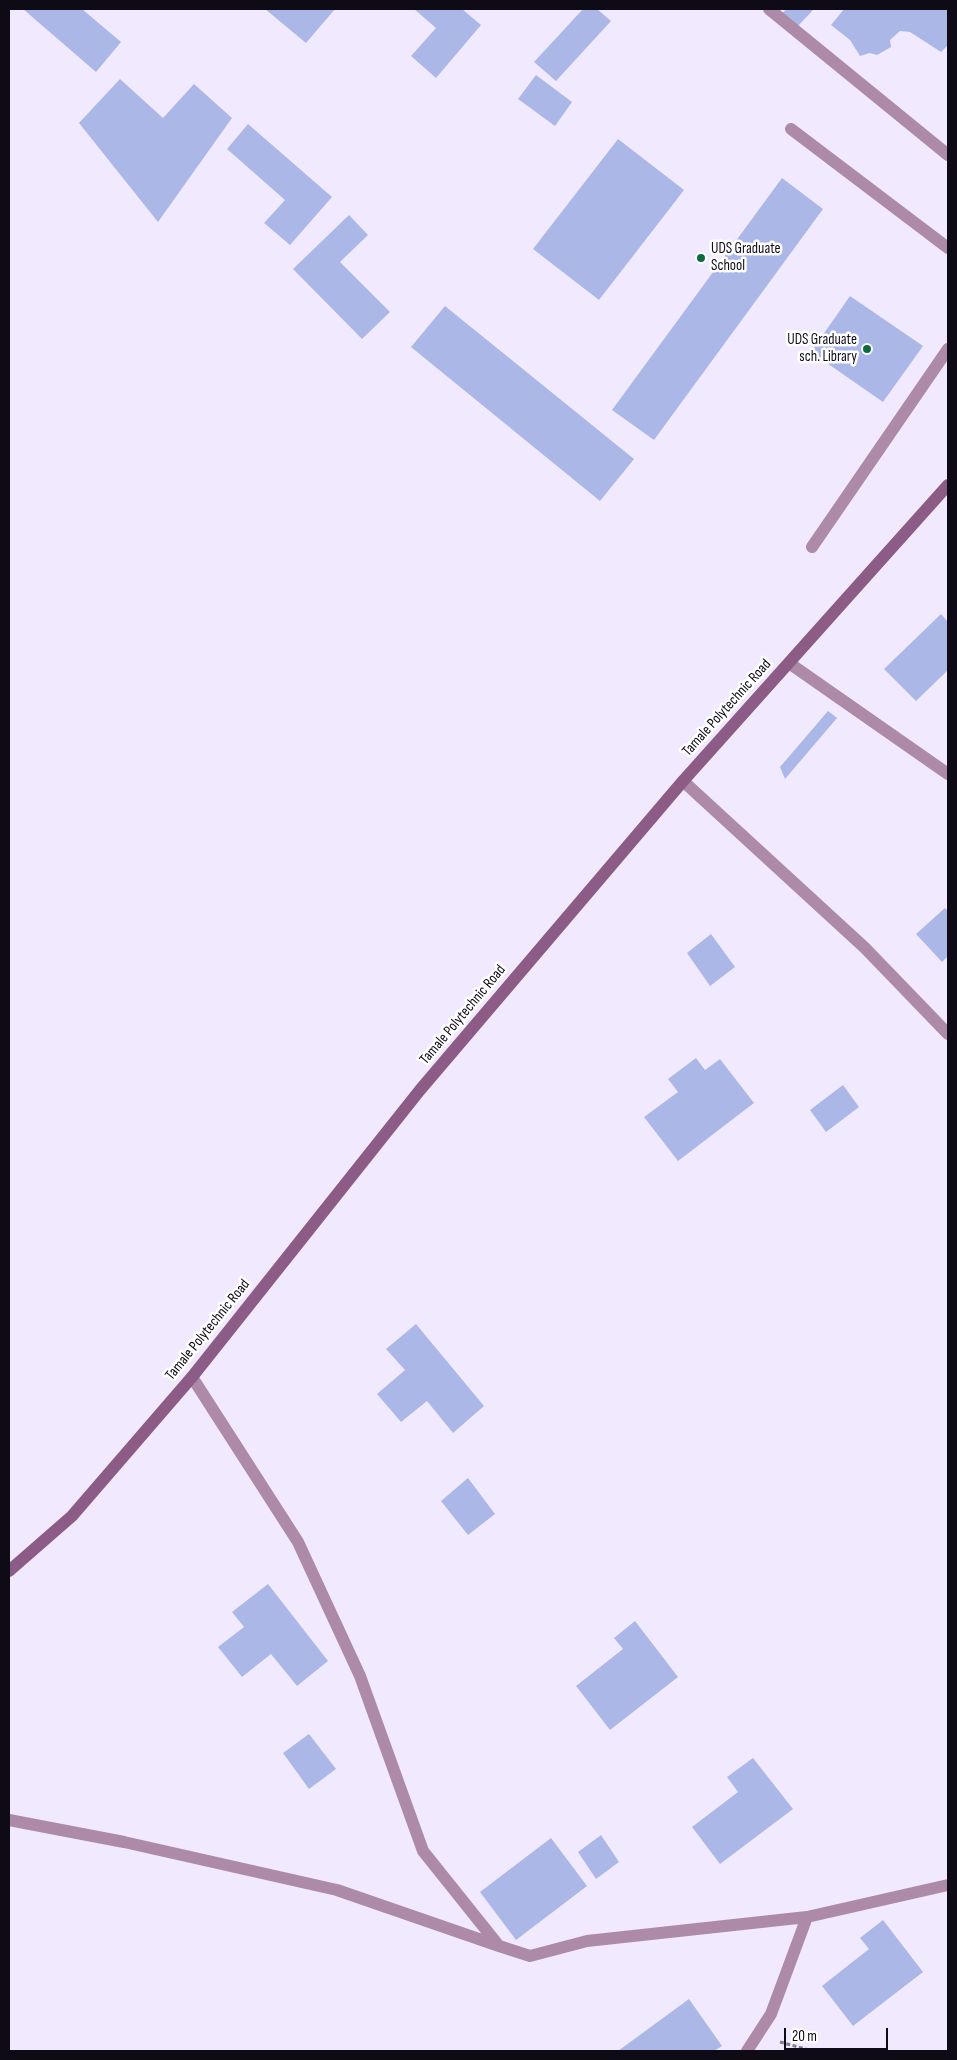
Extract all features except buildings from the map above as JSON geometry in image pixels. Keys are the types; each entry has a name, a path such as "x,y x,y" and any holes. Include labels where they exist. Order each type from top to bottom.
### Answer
{"street":[{"path":"769,9 948,155"},
{"path":"791,129 948,248"},
{"path":"812,547 948,349"},
{"name":"Tamale Polytechnic Road","path":"9,1571 72,1516 192,1377 420,1090 683,781 948,485"},
{"path":"789,663 948,774"},
{"path":"683,781 865,948 948,1034"},
{"path":"192,1377 298,1542 360,1676 423,1851 499,1946"},
{"path":"9,1820 124,1842 337,1890 530,1956 586,1941 807,1917 948,1885"},
{"path":"747,2051 771,2014 807,1917"}],"path":[{"path":"757,2036 813,2051"}],"place":[{"name":"UDS Graduate School","path":"701,258"},
{"name":"UDS Graduate sch. Library","path":"867,349"}]}
